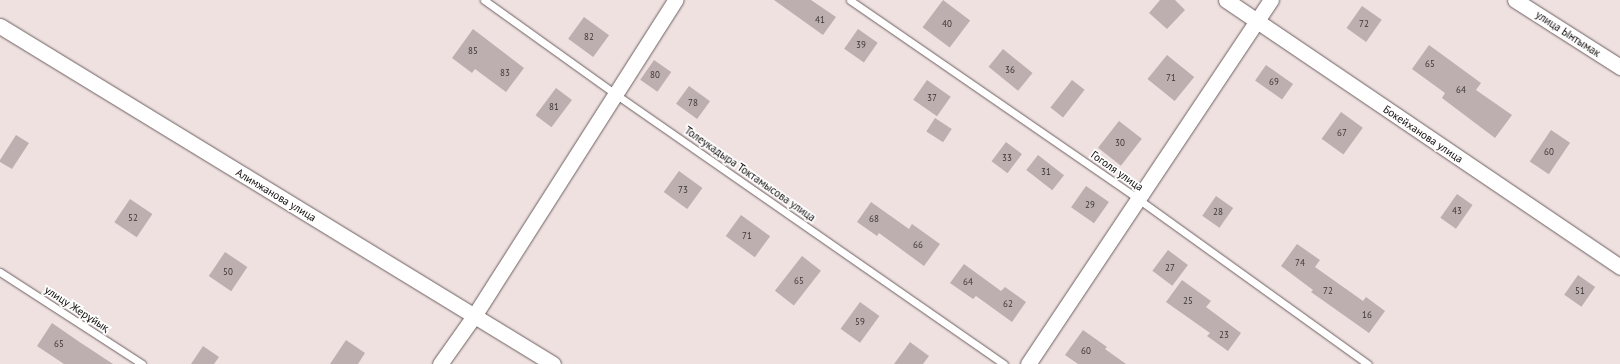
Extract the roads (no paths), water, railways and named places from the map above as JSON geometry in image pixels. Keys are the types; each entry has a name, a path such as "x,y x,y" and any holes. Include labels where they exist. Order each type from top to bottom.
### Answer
{"street":[{"path":"440,364 474,316 614,93 675,0"},
{"name":"Бокейханова улица","path":"1226,0 1256,22 1620,267"},
{"path":"1028,364 1271,0"},
{"name":"улица Ынтымак","path":"1515,0 1620,67"},
{"name":"Алимжанова улица","path":"0,26 553,364"}],"lane":[{"name":"Толеукадыра Токтамысова улица","path":"484,0 614,93 1004,364"},
{"name":"Гоголя улица","path":"850,0 1138,199 1368,364"},
{"name":"улицу Жерұйық","path":"0,272 142,364"}]}
